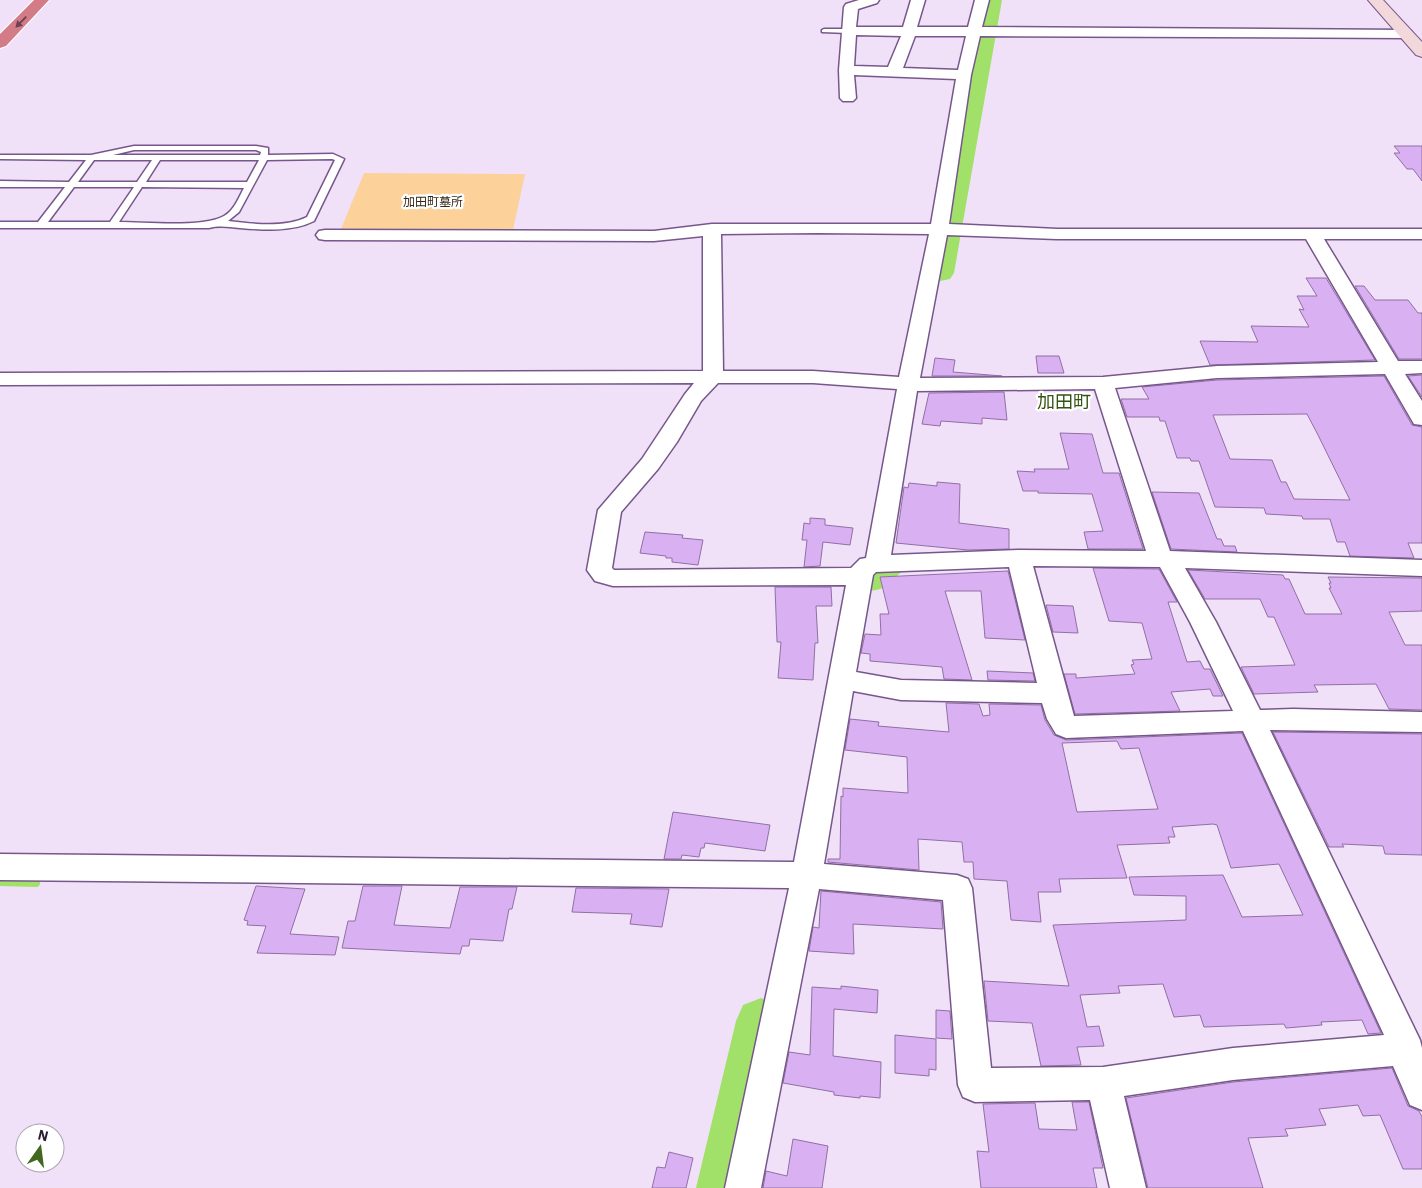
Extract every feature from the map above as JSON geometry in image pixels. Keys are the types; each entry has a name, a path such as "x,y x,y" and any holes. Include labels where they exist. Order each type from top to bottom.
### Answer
{"highway":[{"path":"0,24 24,0"},
{"path":"0,43 42,0"}],"main road":[{"path":"1375,0 1422,52"},
{"path":"1406,34 1422,34"}],"street":[{"path":"848,98 846,70 851,6 872,0"},
{"path":"894,72 909,32 918,0"},
{"path":"743,1188 807,875 843,679 868,570 915,385 945,229 964,75 982,33 982,0"},
{"path":"848,31 1406,34"},
{"path":"846,70 964,75"},
{"path":"712,229 713,377 692,398 666,442 650,464 610,510 599,570 604,575 613,578 868,570 1019,558 1165,559 1422,568"},
{"path":"324,235 654,236 712,229 945,229 1056,234 1422,234"},
{"path":"1312,235 1422,419"},
{"path":"0,379 813,377 915,385 1102,383 1217,372 1422,367"},
{"path":"1102,383 1165,559 1203,622 1252,721 1403,1040 1411,1069 1422,1093"},
{"path":"1019,558 1060,719 1066,727 1294,719 1422,722"},
{"path":"843,679 922,692 1053,693"},
{"path":"0,867 807,875 958,888 975,1084 1103,1083 1233,1064 1405,1049"},
{"path":"1103,1083 1128,1188"}],"lane":[{"path":"824,31 848,31"},
{"path":"0,225 200,226 219,222 235,212 264,158 265,150 256,148 134,148 92,157 41,225"},
{"path":"0,157 264,158 333,156 340,158 311,219 307,222 296,225 230,225 219,222"},
{"path":"113,225 158,157"},
{"path":"0,184 249,185"}],"green space":[{"name":"加田町墓所","path":"364,173 525,174 513,230 341,229"}],"building":[{"path":"1394,146 1422,146 1422,181 1413,169 1407,169 1394,153 1400,153"},
{"path":"1306,278 1326,278 1375,360 1210,365 1200,341 1258,342 1251,326 1309,327 1299,309 1304,310 1297,296 1317,296"},
{"path":"1355,286 1364,286 1375,300 1408,300 1418,313 1422,313 1422,359 1399,359"},
{"path":"1036,356 1059,356 1064,373 1038,373"},
{"path":"935,358 955,360 953,372 1002,376 932,376"},
{"path":"1422,375 1422,397 1408,376"},
{"path":"1384,376 1412,425 1422,427 1422,543 1408,543 1414,558 1350,556 1345,542 1337,542 1330,519 1303,519 1302,516 1266,514 1264,508 1215,507 1199,461 1191,461 1190,458 1177,458 1165,421 1160,421 1159,417 1127,417 1121,399 1149,399 1142,387 1217,380","holes":["1307,414 1350,500 1294,499 1286,482 1281,482 1272,460 1230,459 1213,415"]},
{"path":"1004,392 1007,420 982,418 982,424 941,421 940,426 922,424 929,393"},
{"path":"1060,433 1092,434 1103,473 1119,473 1143,549 1088,549 1084,532 1103,531 1092,494 1023,491 1017,471 1035,472 1034,469 1069,469"},
{"path":"937,482 960,484 959,523 1009,529 1009,549 968,550 896,543 904,487 908,488 909,483 937,486"},
{"path":"1152,492 1199,493 1217,539 1221,539 1224,546 1235,546 1237,552 1171,549"},
{"path":"810,518 825,519 825,525 853,528 850,545 823,542 820,566 804,567 807,540 802,540 804,523 810,524"},
{"path":"645,532 683,535 682,538 703,540 698,565 672,562 672,558 666,558 666,556 640,553"},
{"path":"1093,568 1159,569 1177,602 1168,602 1187,662 1200,661 1204,669 1210,669 1223,696 1213,696 1210,689 1171,692 1180,711 1075,714 1064,674 1076,674 1076,678 1135,674 1131,665 1134,664 1132,660 1152,659 1142,623 1109,621"},
{"path":"1188,570 1283,575 1285,579 1289,579 1305,614 1342,614 1329,588 1331,588 1329,583 1331,583 1328,577 1422,578 1422,611 1389,612 1405,645 1422,645 1422,710 1389,709 1376,684 1314,685 1318,692 1254,694 1241,667 1295,665 1274,617 1268,617 1260,599 1205,599"},
{"path":"1008,571 1025,640 985,638 981,591 945,591 972,680 944,679 942,667 870,661 870,654 861,653 865,634 881,635 880,614 889,614 880,577"},
{"path":"775,587 831,587 832,606 816,606 818,643 815,643 813,680 778,678 781,642 777,642"},
{"path":"1046,605 1073,606 1078,633 1053,632"},
{"path":"987,671 1033,673 1035,681 988,680"},
{"path":"946,703 979,704 983,716 990,715 989,704 1041,705 1045,720 1054,735 1066,740 1242,733 1381,1033 1368,1034 1362,1020 1321,1022 1322,1025 1286,1028 1284,1024 1204,1027 1200,1015 1174,1017 1163,984 1118,986 1120,993 1080,995 1087,1027 1099,1026 1104,1046 1077,1047 1081,1065 1041,1066 1032,1023 988,1021 984,981 1069,986 1053,925 1186,920 1186,896 1134,895 1129,877 1223,875 1242,917 1303,915 1279,864 1231,868 1217,825 1213,824 1172,827 1175,837 1168,837 1170,843 1117,845 1127,878 1059,879 1061,892 1038,892 1041,922 1011,920 1007,881 974,879 973,862 964,862 962,842 918,839 919,870 828,862 828,859 840,859 841,796 843,797 843,788 908,793 907,757 845,750 850,719 879,722 878,726 949,732","holes":["1117,741 1121,749 1139,748 1158,809 1077,812 1062,743"]},
{"path":"1273,732 1422,734 1422,855 1385,854 1383,846 1342,844 1344,847 1329,847"},
{"path":"673,812 770,825 765,851 705,843 704,848 701,848 699,857 682,855 681,859 664,859"},
{"path":"256,886 305,889 290,934 339,937 335,955 257,953 266,926 247,925 248,921 244,920"},
{"path":"363,886 402,886 394,925 450,928 460,887 517,887 512,909 509,909 503,941 470,939 469,946 462,946 460,954 342,948 348,921 355,921"},
{"path":"576,888 669,889 662,927 630,924 632,914 572,912"},
{"path":"821,891 941,902 943,929 853,924 854,954 809,951 813,927 819,928"},
{"path":"841,986 878,990 877,1013 834,1009 833,1056 881,1062 880,1098 834,1095 834,1092 783,1083 789,1052 810,1055 812,987 841,989"},
{"path":"936,1010 950,1011 952,1039 936,1038"},
{"path":"895,1035 936,1039 936,1070 929,1069 929,1076 895,1073"},
{"path":"1392,1068 1408,1106 1419,1111 1422,1117 1422,1169 1403,1169 1380,1115 1363,1116 1358,1105 1319,1109 1326,1125 1285,1129 1288,1136 1248,1138 1263,1188 1148,1188 1126,1098 1233,1082"},
{"path":"1072,1102 1089,1102 1103,1168 1093,1168 1097,1188 981,1188 977,1151 989,1152 983,1104 1035,1103 1039,1129 1077,1130"},
{"path":"793,1139 828,1146 822,1188 763,1188 766,1171 787,1176"},
{"path":"669,1152 693,1158 686,1188 652,1188 657,1167 665,1168"}],"waterway":[{"path":"940,273 992,0"},
{"path":"880,574 898,571"},
{"path":"868,580 882,572"},
{"path":"0,882 36,883"},
{"path":"723,1188 761,1021"}],"district":[{"name":"加田町","path":"1064,401"}]}
